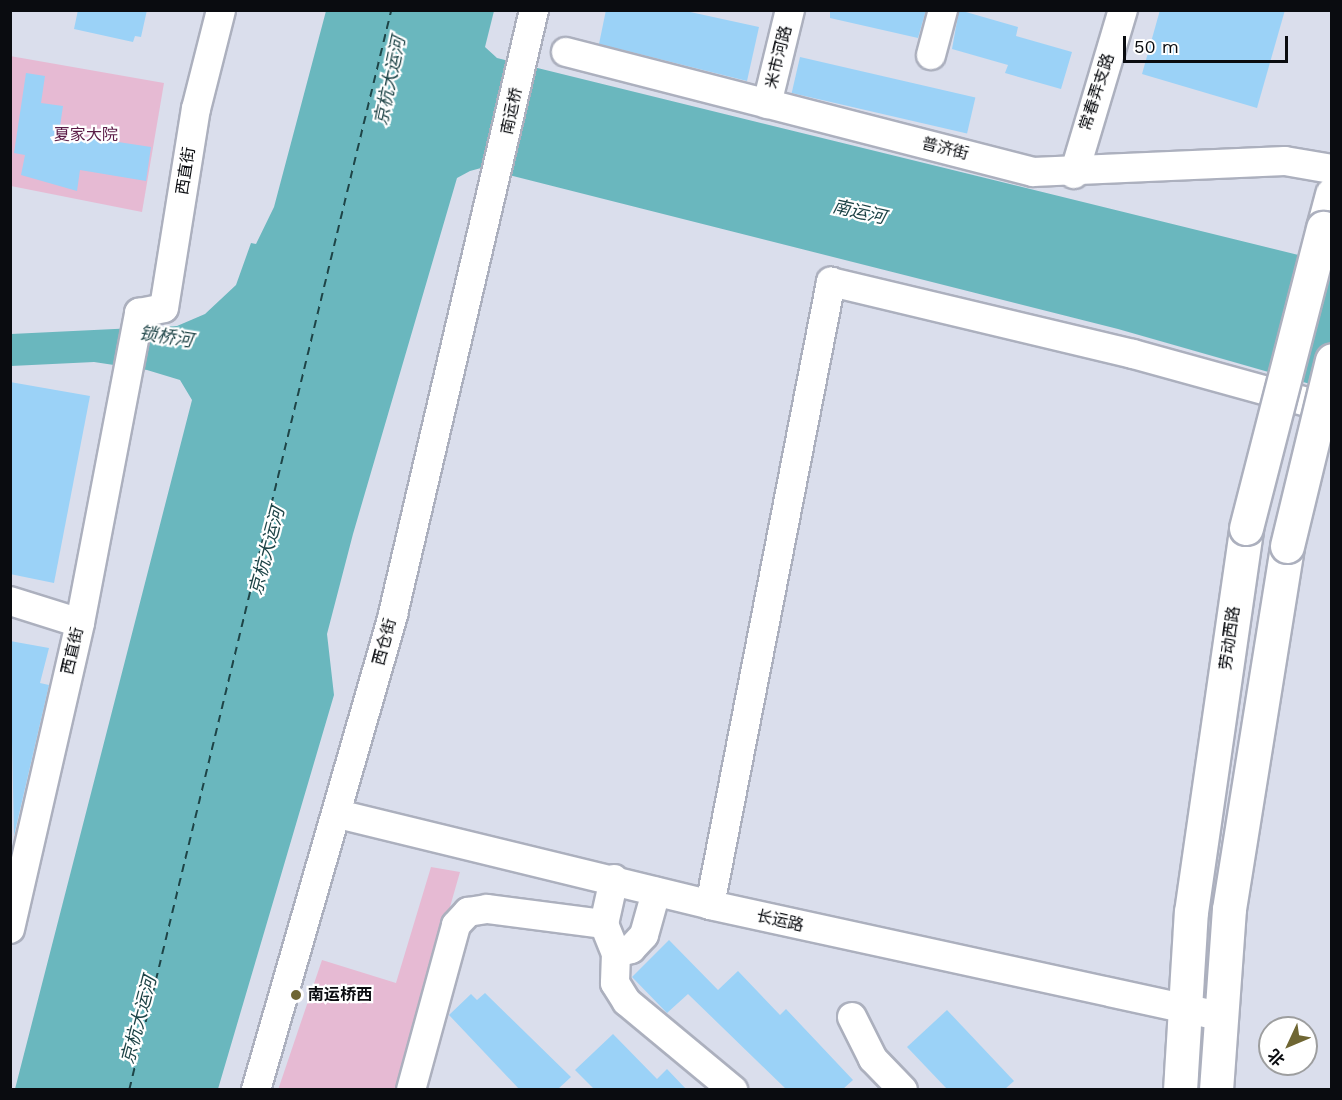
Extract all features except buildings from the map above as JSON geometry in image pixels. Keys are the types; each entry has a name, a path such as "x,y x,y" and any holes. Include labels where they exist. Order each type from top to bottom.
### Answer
{"main road":[{"name":"劳动西路","path":"1180,1089 1191,912 1246,528 1332,194"},
{"path":"1216,1089 1224,1017 1229,909 1287,546 1332,360"}],"street":[{"name":"西直街","path":"10,929 80,623 139,313 164,308 196,109 221,10"},
{"name":"米市河路","path":"767,104 790,10"},
{"path":"931,55 943,10"},
{"name":"常春弄支路","path":"1074,174 1123,10"},
{"name":"南运桥","path":"496,190 531,21"},
{"name":"普济街","path":"566,52 1033,172 1074,174 1134,164 1285,161 1332,169"},
{"name":"西仓街","path":"256,1089 338,814 496,190"},
{"path":"711,905 831,282 1133,354 1332,409"},
{"path":"10,601 80,623"},
{"name":"长运路","path":"338,814 614,879 711,905 1224,1017"},
{"path":"614,879 604,924 616,953 615,983 627,1002 733,1089"},
{"path":"616,953 631,949 644,935 656,892"},
{"path":"411,1089 456,925 468,912 487,909 604,924"},
{"path":"852,1017 873,1059 890,1085"}],"green space":[{"name":"夏家大院","path":"10,56 164,83 142,212 11,186"},
{"path":"431,867 460,872 398,1089 278,1090 322,960 396,983"}],"water":[{"path":"326,11 494,11 485,47 497,58 1331,263 1331,390 1118,329 481,168 470,171 457,178 353,534 327,634 334,695 218,1089 15,1089 192,400 180,380 147,370 94,362 11,366 11,334 177,326 205,314 236,285 251,243 256,244 274,207"}],"ferry route":[{"path":"129,1090 391,10"}],"place":[{"name":"南运桥西","path":"296,995"}],"water label":[{"name":"京杭大运河","path":"390,81"},
{"name":"南运河","path":"859,212"},
{"name":"锁桥河","path":"166,337"},
{"name":"京杭大运河","path":"267,551"},
{"name":"京杭大运河","path":"139,1020"}]}
